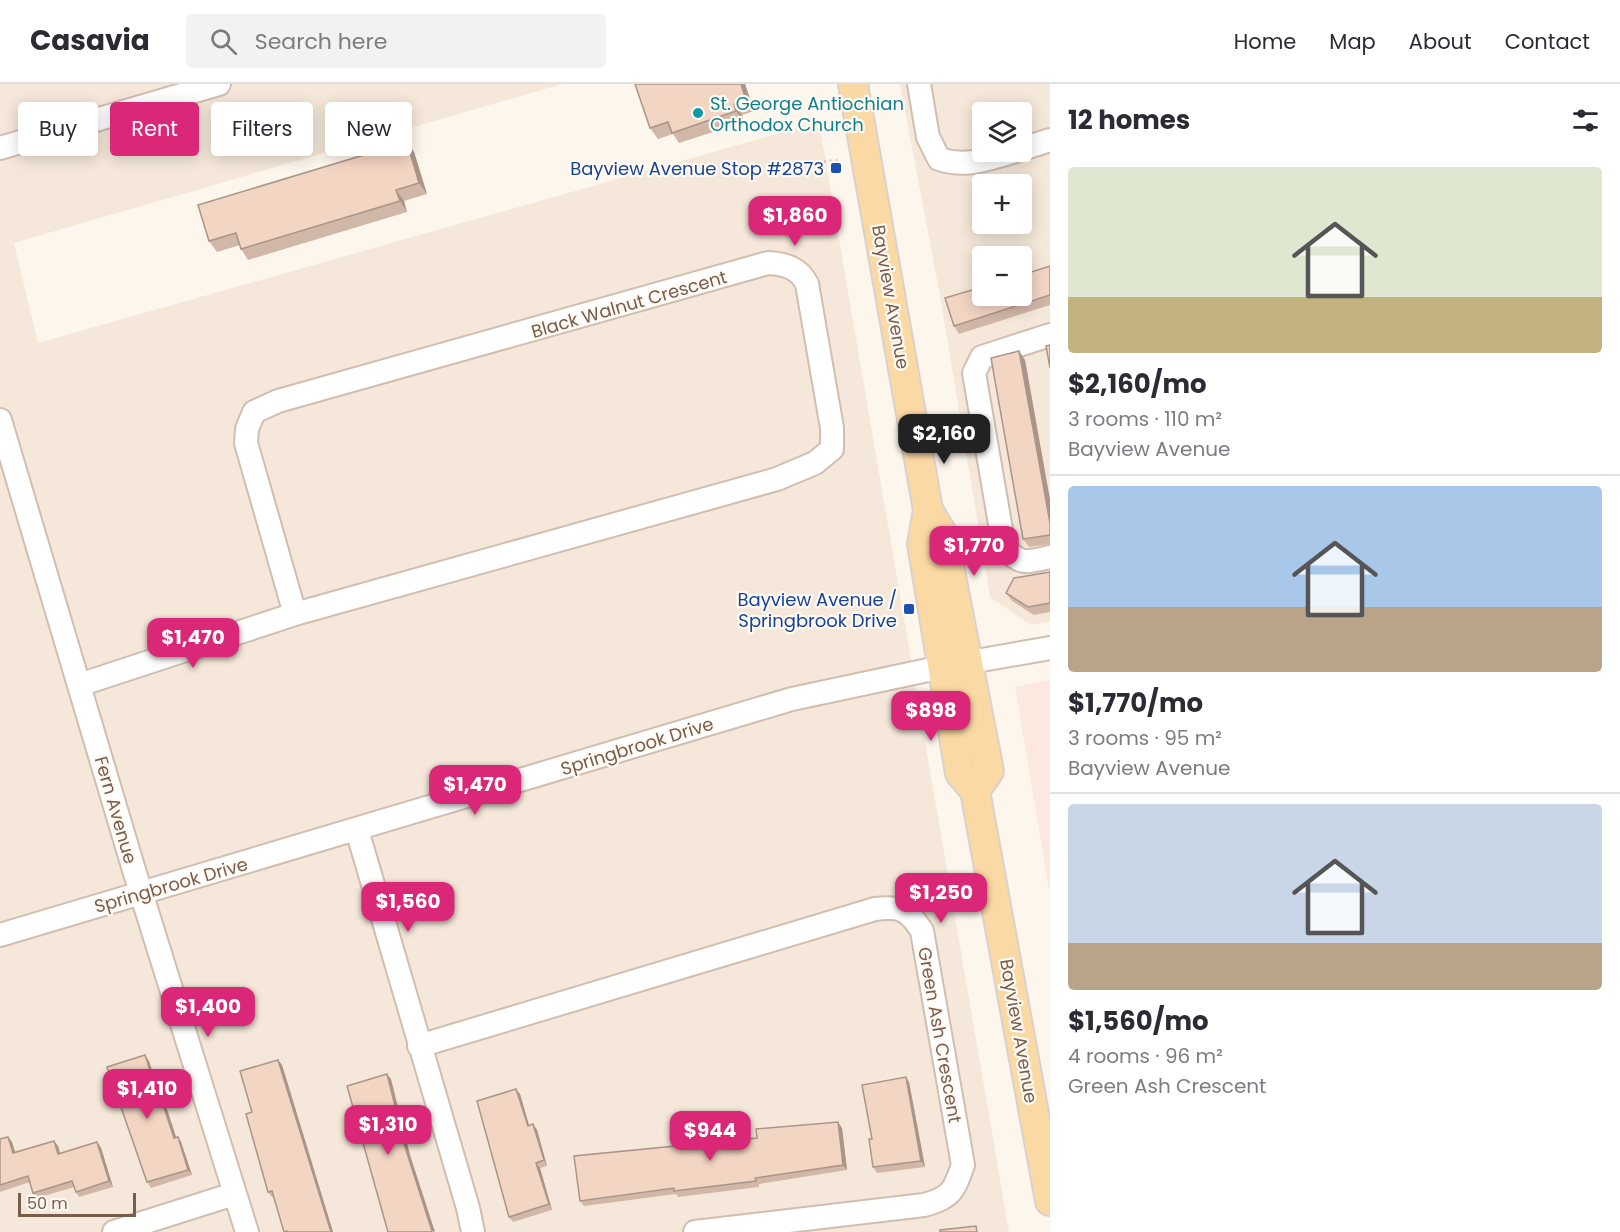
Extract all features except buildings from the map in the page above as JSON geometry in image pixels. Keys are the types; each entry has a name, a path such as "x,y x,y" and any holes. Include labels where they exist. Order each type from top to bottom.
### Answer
{"main road":[{"name":"Bayview Avenue","path":"853,84 928,510 943,535 954,666 988,771 975,791 1046,1157 1050,1201"}],"street":[{"path":"0,148 219,84"},
{"path":"920,84 928,137 939,159 953,164 979,162"},
{"path":"1032,146 1050,140"},
{"name":"Black Walnut Crescent","path":"79,685 295,614 777,479 815,463 832,449 832,428 807,284 801,273 783,264 768,263 278,401 254,412 247,429 246,443 295,614"},
{"path":"1050,335 982,357 974,373 1004,547 1015,560 1025,562 1050,557"},
{"name":"Fern Avenue","path":"0,420 141,894 247,1232"},
{"name":"Springbrook Drive","path":"0,935 792,699 1050,648"},
{"path":"357,830 468,1208 473,1232"},
{"name":"Green Ash Crescent","path":"419,1046 875,909 897,906 913,916 922,931 963,1165 955,1189 941,1201 924,1205 695,1232"},
{"path":"114,1232 234,1194"}],"path":[{"path":"818,162 839,160"},
{"path":"785,235 828,222"}],"shaded area":[{"path":"0,84 562,84 412,128 412,102 325,102 325,153 14,243 38,343 819,122 1009,1232 0,1232"},
{"path":"900,84 1050,84 1050,622 1031,625 990,597 939,290"},
{"path":"1050,680 1050,895 1015,687"}],"place":[{"name":"St. George Antiochian Orthodox Church","path":"698,113"},
{"name":"Bayview Avenue Stop #2873","path":"836,168"},
{"name":"Bayview Avenue / Springbrook Drive","path":"909,609"}]}
